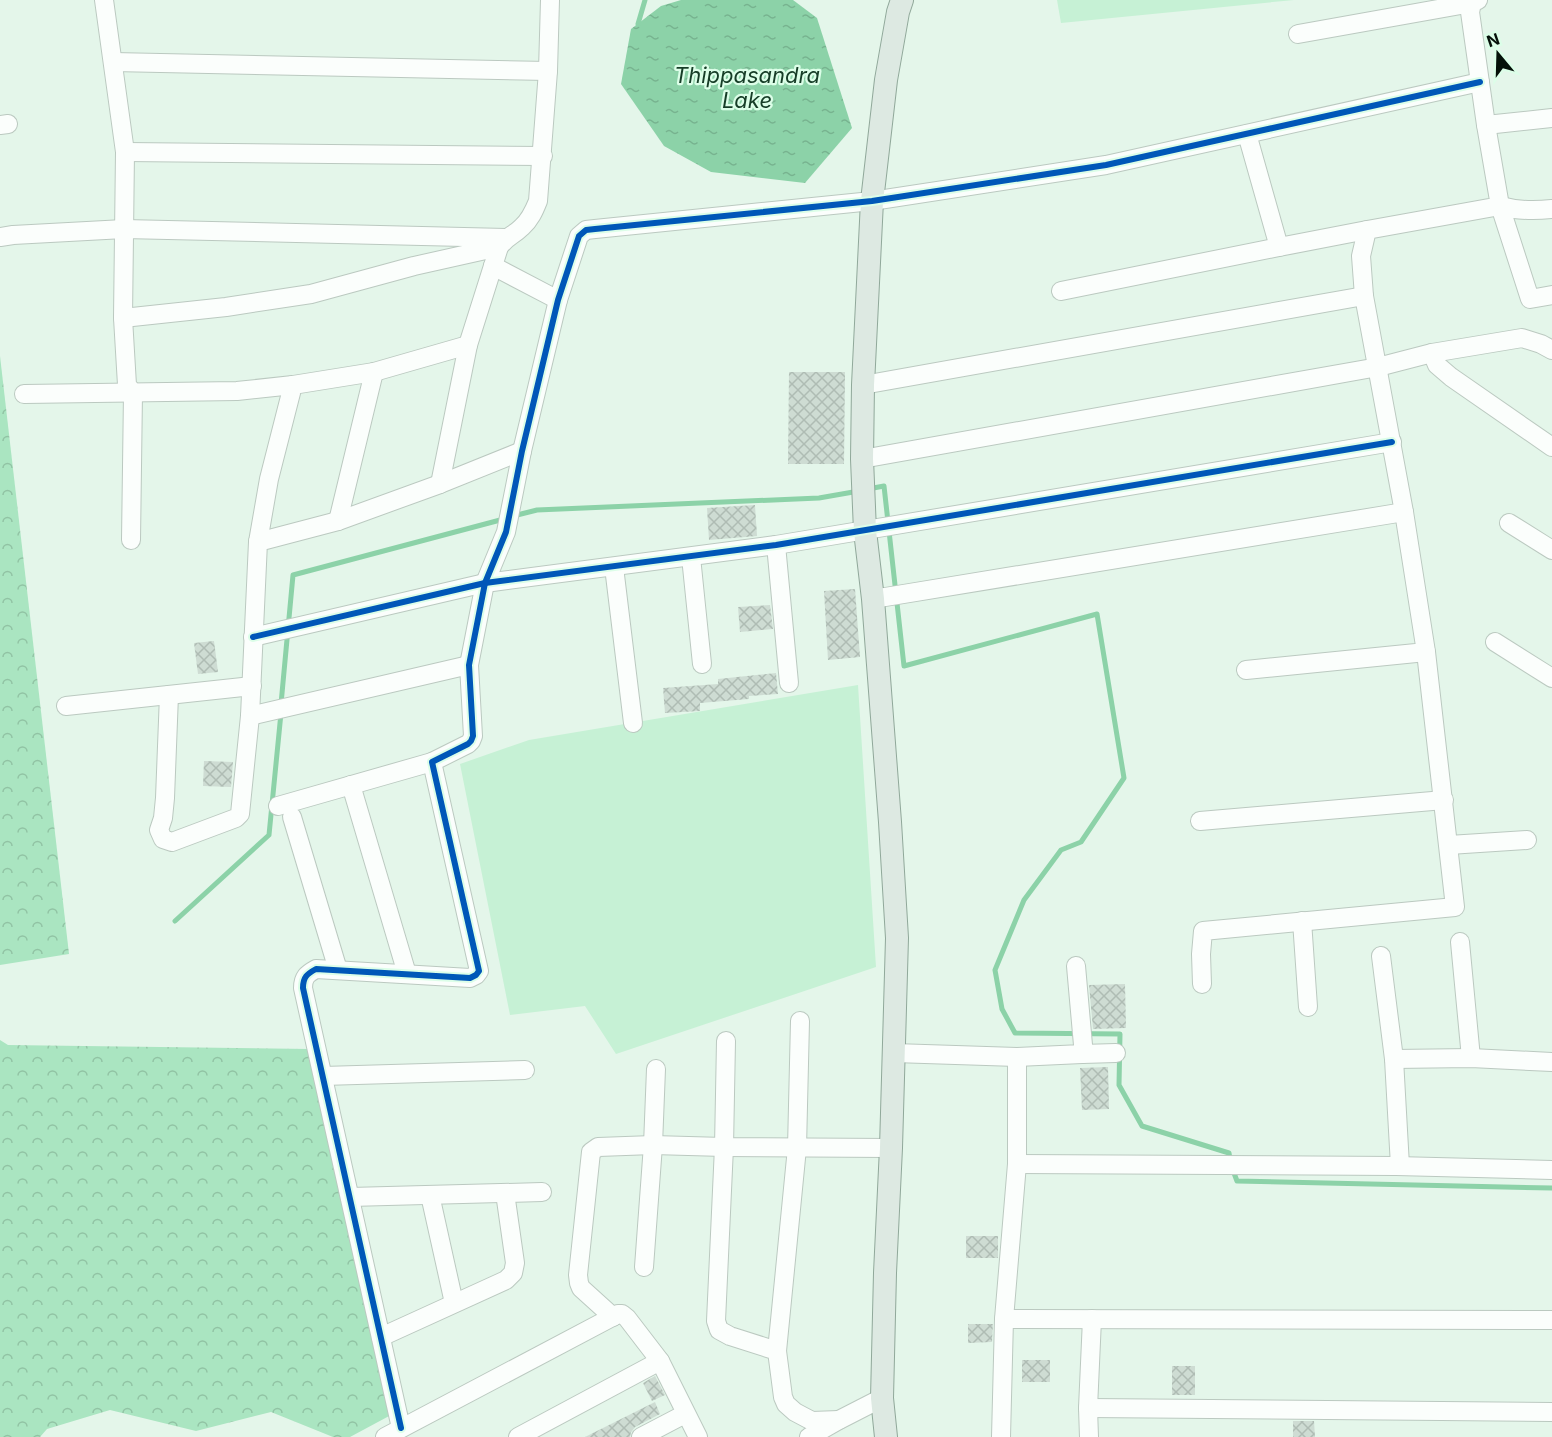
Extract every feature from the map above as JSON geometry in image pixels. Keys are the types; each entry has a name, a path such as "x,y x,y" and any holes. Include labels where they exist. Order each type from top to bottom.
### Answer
{"main road":[{"path":"886,1437 882,1398 897,938 873,599 865,531 863,385 872,201 886,80 902,0"}],"street":[{"path":"104,0 125,152 123,318 127,385 133,393 131,540"},
{"path":"123,318 226,307 311,294 502,243 521,229 531,217 538,201 543,156 550,0"},
{"path":"1298,34 1475,2"},
{"path":"1475,2 1470,12 1500,206 1530,299 1552,295"},
{"path":"113,62 548,71"},
{"path":"338,970 285,812 351,785 432,762 471,741 473,736 469,665 485,583 506,532 558,300 579,236 586,230 872,201 1106,165 1480,82"},
{"path":"1486,125 1552,118"},
{"path":"1247,134 1279,247"},
{"path":"125,152 543,156"},
{"path":"1061,291 1500,206 1530,211 1552,208"},
{"path":"0,237 124,229 502,243"},
{"path":"1202,984 1203,931 1455,907 1426,652 1392,442 1364,296 1361,256 1367,230"},
{"path":"440,484 468,345 502,243"},
{"path":"493,266 558,300"},
{"path":"863,385 1364,296"},
{"path":"863,476 1378,367 1432,353 1522,338 1552,350"},
{"path":"24,394 237,392 375,372 468,345"},
{"path":"1432,353 1437,365 1451,377 1552,447"},
{"path":"338,521 375,372"},
{"path":"169,695 165,798 159,830 163,839 172,842 236,818 240,814 252,686 258,542 269,479 293,385"},
{"path":"253,637 485,583 776,545 1392,442"},
{"path":"258,542 338,521 440,484 521,459"},
{"path":"873,599 1404,512"},
{"path":"1509,523 1552,550"},
{"path":"776,545 789,683"},
{"path":"692,557 702,664"},
{"path":"614,567 633,723"},
{"path":"1495,642 1552,678"},
{"path":"1246,670 1426,652"},
{"path":"250,716 469,665"},
{"path":"66,706 252,686"},
{"path":"401,1428 303,980 307,974 316,969 470,978 479,971 432,762"},
{"path":"351,785 407,974"},
{"path":"1200,821 1443,800"},
{"path":"1449,845 1527,840"},
{"path":"1302,921 1308,1007"},
{"path":"1460,942 1471,1058"},
{"path":"1381,956 1394,1059 1400,1166"},
{"path":"1076,966 1083,1049"},
{"path":"800,1021 797,1148 777,1351 786,1404 812,1421 839,1420"},
{"path":"726,1041 716,1322 719,1330 730,1336 777,1351"},
{"path":"894,1053 1017,1057 1083,1049 1116,1053"},
{"path":"1001,1437 1004,1319 1017,1164 1017,1057"},
{"path":"1394,1059 1471,1058 1552,1062"},
{"path":"644,1267 656,1069"},
{"path":"323,1076 525,1070"},
{"path":"613,1317 581,1288 578,1275 591,1152 598,1147 653,1145 891,1148"},
{"path":"1017,1164 1400,1166 1552,1170"},
{"path":"350,1197 543,1192"},
{"path":"381,1336 506,1280 513,1273 515,1263 505,1193"},
{"path":"430,1195 454,1303"},
{"path":"384,1437 618,1314 627,1318 660,1361 698,1437"},
{"path":"1004,1319 1552,1320"},
{"path":"1089,1437 1092,1319"},
{"path":"518,1437 660,1361"},
{"path":"809,1437 882,1398"},
{"path":"1088,1408 1552,1412"},
{"path":"641,1437 685,1414"}],"shaded area":[{"path":"1057,0 1294,0 1061,23"},
{"path":"858,685 876,967 616,1054 585,1006 510,1015 460,764 529,740"}],"green space":[{"path":"0,356 69,954 0,965"},
{"path":"0,1040 8,1045 309,1049 391,1415 350,1437 333,1437 271,1412 196,1431 110,1410 47,1429 40,1437 0,1437"}],"water":[{"name":"Thippasandra Lake","path":"681,0 793,0 817,18 852,128 805,183 711,172 664,146 621,84 631,29 661,6"}],"building":[{"path":"789,372 845,372 844,464 788,464"},
{"path":"755,505 757,536 709,540 707,508"},
{"path":"855,589 860,657 828,660 824,591"},
{"path":"770,605 773,629 740,632 738,607"},
{"path":"214,641 218,672 198,674 194,643"},
{"path":"776,673 778,694 700,703 700,711 665,713 663,688 718,684 718,679"},
{"path":"204,761 233,762 231,787 203,786"},
{"path":"1125,984 1126,1028 1093,1029 1089,985"},
{"path":"1108,1067 1109,1109 1082,1110 1080,1068"},
{"path":"966,1236 998,1236 998,1258 966,1258"},
{"path":"968,1324 993,1324 992,1342 968,1343"},
{"path":"1022,1360 1050,1360 1050,1382 1022,1382"},
{"path":"1172,1366 1195,1366 1195,1395 1172,1395"},
{"path":"655,1376 665,1395 652,1401 643,1383"},
{"path":"655,1402 660,1414 635,1427 630,1437 585,1437"},
{"path":"1293,1421 1314,1421 1315,1437 1293,1437"}],"waterway":[{"path":"638,24 645,0"},
{"path":"868,489 884,486 904,666 1097,614 1124,778 1081,842 1061,850 1024,900 995,970 1002,1009 1015,1033 1120,1034 1119,1085 1142,1126 1229,1153 1237,1181 1552,1188"},
{"path":"513,516 537,510 819,498 859,491"},
{"path":"281,704 293,575 504,519"},
{"path":"175,921 269,835 281,713"}],"cycle path":[{"path":"401,1428 303,984 306,976 316,969 470,978 479,971 432,762 468,744 473,736 469,665 485,583 506,532 522,451 558,300 579,236 586,230 872,201 1106,165 1480,82"},
{"path":"253,637 485,583 776,545 1392,442"}]}
